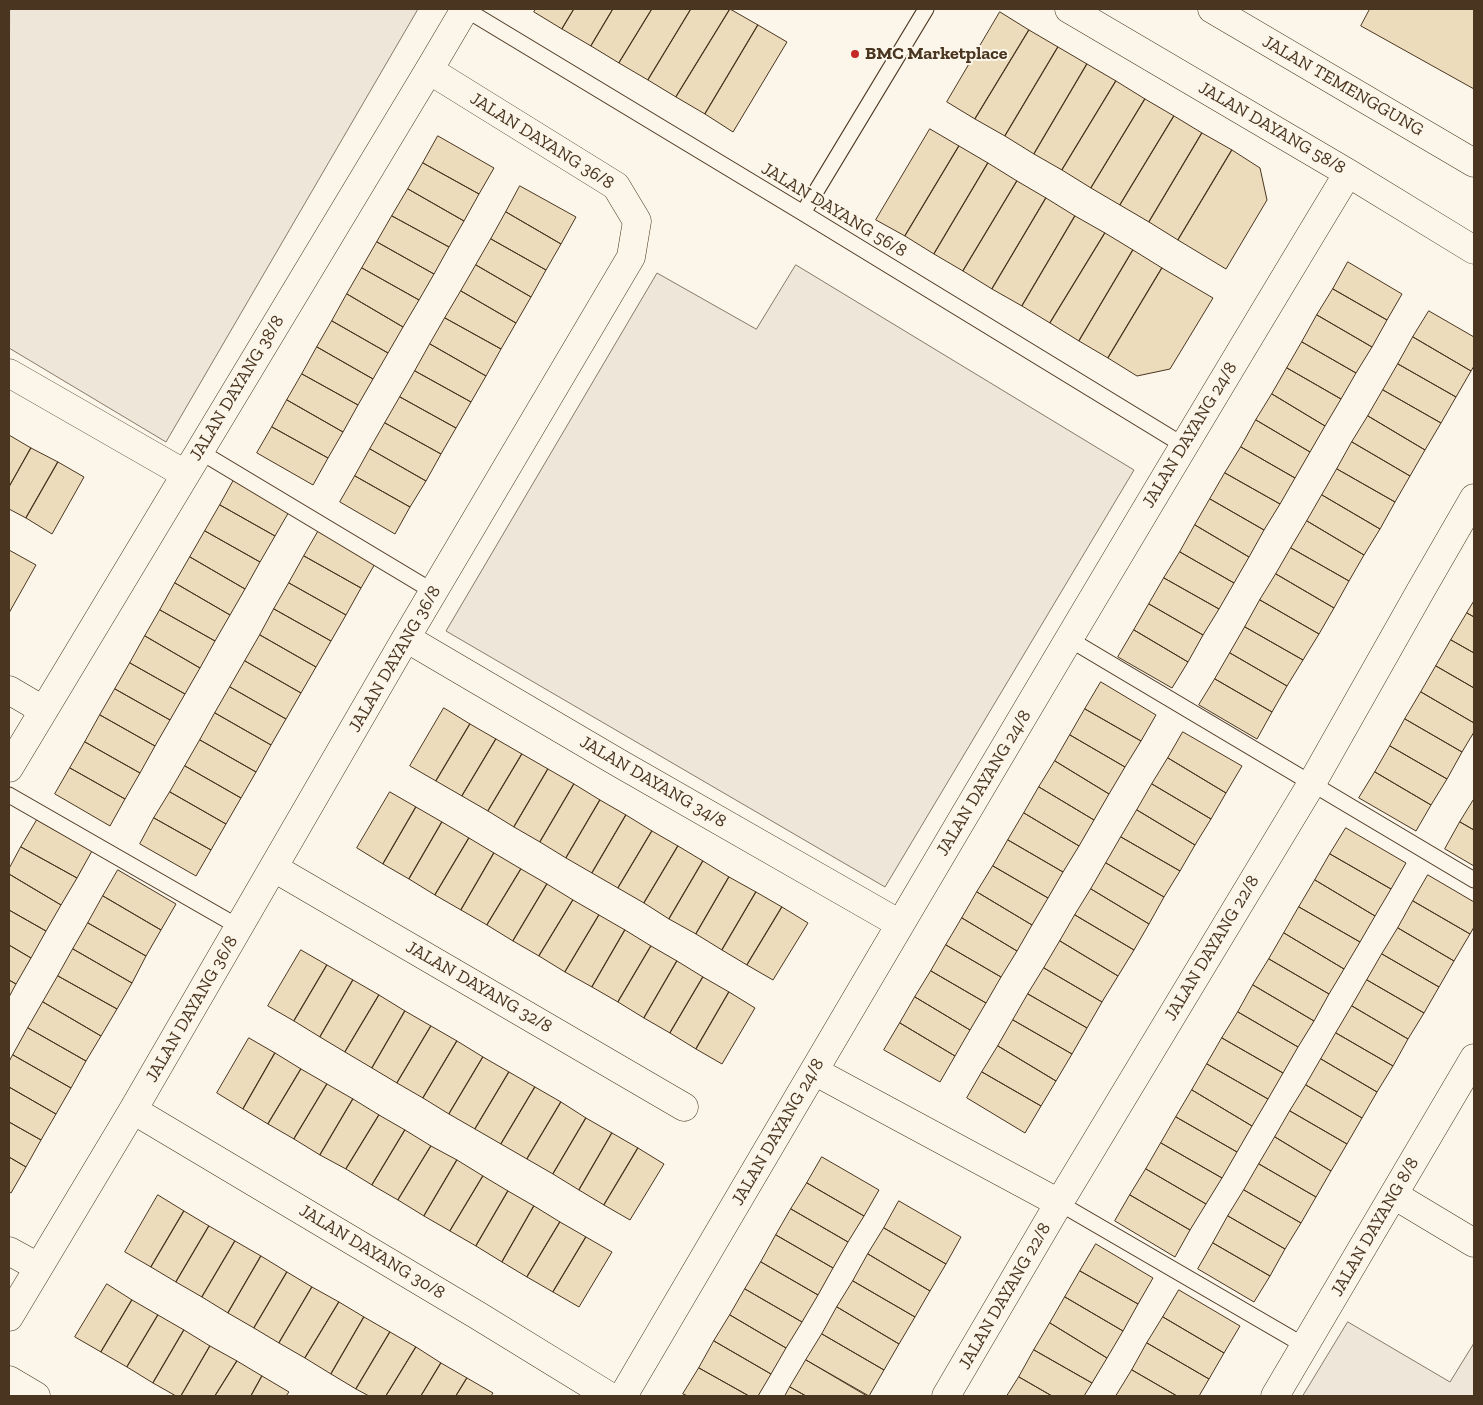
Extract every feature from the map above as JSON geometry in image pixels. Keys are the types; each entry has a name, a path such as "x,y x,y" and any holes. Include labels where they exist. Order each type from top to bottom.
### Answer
{"street":[{"name":"JALAN DAYANG 38/8","path":"9,768 465,9"},
{"name":"JALAN DAYANG 58/8","path":"1068,9 1348,173 1474,250"},
{"name":"JALAN TEMENGGUNG","path":"1212,9 1474,163"},
{"name":"JALAN DAYANG 36/8","path":"9,1317 134,1110 406,638 631,258 637,221 616,186 429,70"},
{"name":"JALAN DAYANG 24/8","path":"623,1396 1183,445 1348,173"},
{"path":"9,373 185,474"},
{"name":"JALAN DAYANG 22/8","path":"946,1396 1059,1202 1312,783 1474,498"},
{"name":"JALAN DAYANG 34/8","path":"406,638 900,924"},
{"path":"9,690 43,710"},
{"name":"JALAN DAYANG 32/8","path":"274,868 684,1107"},
{"name":"JALAN DAYANG 8/8","path":"1275,1396 1474,1058"},
{"path":"814,1071 1059,1202"},
{"name":"JALAN DAYANG 30/8","path":"134,1110 609,1396"},
{"path":"1394,1195 1474,1243"},
{"path":"9,1251 38,1267"},
{"path":"9,1380 36,1396"}],"lane":[{"name":"JALAN DAYANG 56/8","path":"465,9 1183,445"},
{"path":"803,213 926,9"},
{"path":"199,451 434,592"},
{"path":"1070,639 1474,880"},
{"path":"9,795 239,927"},
{"path":"1059,1202 1306,1346"}],"shaded area":[{"path":"10,9 418,9 166,442 9,348"},
{"path":"796,265 1134,470 885,887 446,631 657,273 756,329"},
{"path":"1348,1322 1450,1382 1474,1343 1474,1396 1303,1396"}],"building":[{"path":"536,9 574,9 562,29 534,12"},
{"path":"574,9 613,9 591,46 562,29"},
{"path":"613,9 652,9 619,63 591,46"},
{"path":"652,9 691,9 648,80 619,63"},
{"path":"691,9 730,9 676,97 648,80"},
{"path":"730,9 758,25 705,114 676,97"},
{"path":"1370,9 1474,9 1474,89 1361,26"},
{"path":"1000,12 1029,30 975,119 947,102"},
{"path":"758,25 787,42 733,132 705,114"},
{"path":"1029,30 1058,47 1005,136 975,119"},
{"path":"1058,47 1087,64 1034,154 1005,136"},
{"path":"1087,64 1116,81 1062,170 1034,154"},
{"path":"1116,81 1145,99 1091,188 1062,170"},
{"path":"1145,99 1174,116 1120,205 1091,188"},
{"path":"1174,116 1202,133 1149,222 1120,205"},
{"path":"930,129 959,146 905,236 876,220"},
{"path":"1202,133 1232,150 1178,240 1149,222"},
{"path":"438,136 494,168 479,194 423,163"},
{"path":"959,146 988,163 934,254 905,236"},
{"path":"1232,150 1260,168 1267,200 1226,269 1178,240"},
{"path":"423,163 479,194 464,221 408,189"},
{"path":"988,163 1017,181 963,271 934,254"},
{"path":"1017,181 1046,198 992,289 963,271"},
{"path":"520,186 576,217 561,244 506,212"},
{"path":"408,189 464,221 449,247 392,216"},
{"path":"1046,198 1075,216 1022,306 992,289"},
{"path":"506,212 561,244 546,270 491,239"},
{"path":"392,216 449,247 434,274 377,242"},
{"path":"1075,216 1105,233 1050,323 1022,306"},
{"path":"1105,233 1133,250 1079,341 1050,323"},
{"path":"491,239 546,270 531,297 476,265"},
{"path":"377,242 434,274 419,300 362,268"},
{"path":"1133,250 1162,268 1108,358 1079,341"},
{"path":"1348,262 1402,294 1387,320 1333,289"},
{"path":"476,265 531,297 516,323 461,291"},
{"path":"362,268 419,300 403,327 347,294"},
{"path":"1162,268 1213,298 1170,369 1137,376 1108,358"},
{"path":"1333,289 1387,320 1372,347 1317,315"},
{"path":"461,291 516,323 501,349 445,318"},
{"path":"347,294 403,327 388,353 332,321"},
{"path":"1429,311 1474,337 1474,366 1471,371 1413,337"},
{"path":"1317,315 1372,347 1356,373 1302,342"},
{"path":"445,318 501,349 486,376 430,344"},
{"path":"332,321 388,353 373,379 317,347"},
{"path":"1413,337 1471,371 1456,397 1398,364"},
{"path":"1302,342 1356,373 1341,399 1287,368"},
{"path":"430,344 486,376 471,402 415,371"},
{"path":"317,347 373,379 358,405 302,374"},
{"path":"1398,364 1456,397 1441,423 1383,390"},
{"path":"1287,368 1341,399 1325,426 1272,394"},
{"path":"415,371 471,402 456,428 400,397"},
{"path":"302,374 358,405 343,432 287,400"},
{"path":"1383,390 1441,423 1425,450 1368,416"},
{"path":"1272,394 1325,426 1310,452 1256,420"},
{"path":"400,397 456,428 441,454 385,423"},
{"path":"287,400 343,432 328,458 272,427"},
{"path":"1368,416 1425,450 1410,476 1352,442"},
{"path":"1256,420 1310,452 1295,478 1241,447"},
{"path":"385,423 441,454 426,481 370,449"},
{"path":"272,427 328,458 313,485 257,453"},
{"path":"9,435 31,448 9,487"},
{"path":"1352,442 1410,476 1395,502 1337,469"},
{"path":"1241,447 1295,478 1280,504 1225,473"},
{"path":"31,448 58,462 26,518 9,509 9,487"},
{"path":"370,449 426,481 410,507 355,476"},
{"path":"58,462 84,477 52,534 26,518"},
{"path":"1337,469 1395,502 1380,529 1322,495"},
{"path":"1225,473 1280,504 1264,530 1210,499"},
{"path":"355,476 410,507 395,534 340,502"},
{"path":"235,478 290,510 275,536 220,505"},
{"path":"1322,495 1380,529 1364,555 1307,521"},
{"path":"1210,499 1264,530 1249,557 1195,525"},
{"path":"220,505 275,536 260,562 205,531"},
{"path":"1307,521 1364,555 1349,581 1291,548"},
{"path":"1195,525 1249,557 1234,583 1180,552"},
{"path":"319,530 376,562 361,588 304,556"},
{"path":"205,531 260,562 245,589 190,557"},
{"path":"1291,548 1349,581 1334,608 1276,574"},
{"path":"9,550 36,565 9,613"},
{"path":"1180,552 1234,583 1219,609 1164,578"},
{"path":"304,556 361,588 346,615 289,583"},
{"path":"190,557 245,589 230,615 175,583"},
{"path":"1276,574 1334,608 1319,634 1260,600"},
{"path":"1164,578 1219,609 1203,635 1149,604"},
{"path":"175,583 230,615 215,641 160,610"},
{"path":"289,583 346,615 331,641 274,609"},
{"path":"1260,600 1319,634 1303,660 1245,627"},
{"path":"1474,601 1474,617 1467,613"},
{"path":"1149,604 1203,635 1188,662 1134,630"},
{"path":"274,609 331,641 316,667 260,635"},
{"path":"160,610 215,641 200,668 145,636"},
{"path":"1467,613 1474,617 1474,653 1451,640"},
{"path":"1245,627 1303,660 1287,686 1230,653"},
{"path":"1134,630 1188,662 1172,688 1118,657"},
{"path":"260,635 316,667 301,693 245,661"},
{"path":"145,636 200,668 185,694 130,663"},
{"path":"1451,640 1474,653 1474,688 1436,666"},
{"path":"1230,653 1287,686 1272,712 1215,679"},
{"path":"245,661 301,693 286,719 230,687"},
{"path":"130,663 185,694 170,720 115,689"},
{"path":"1436,666 1474,688 1474,723 1421,692"},
{"path":"1215,679 1272,712 1257,739 1199,705"},
{"path":"1101,682 1156,715 1141,741 1085,709"},
{"path":"230,687 286,719 271,745 215,713"},
{"path":"115,689 170,720 155,746 100,715"},
{"path":"1421,692 1474,723 1474,732 1462,752 1405,719"},
{"path":"444,708 470,724 436,781 410,766"},
{"path":"1085,709 1141,741 1125,767 1070,735"},
{"path":"215,713 271,745 256,772 200,740"},
{"path":"100,715 155,746 140,773 85,742"},
{"path":"1405,719 1462,752 1447,779 1390,746"},
{"path":"470,724 496,739 462,796 436,781"},
{"path":"1183,732 1242,766 1226,793 1168,758"},
{"path":"1070,735 1125,767 1109,794 1055,761"},
{"path":"496,739 522,754 488,811 462,796"},
{"path":"200,740 256,772 241,798 185,766"},
{"path":"85,742 140,773 125,799 70,768"},
{"path":"1390,746 1447,779 1431,805 1375,772"},
{"path":"522,754 548,769 514,827 488,811"},
{"path":"1168,758 1226,793 1211,819 1152,784"},
{"path":"1055,761 1109,794 1094,820 1039,787"},
{"path":"185,766 241,798 226,824 170,792"},
{"path":"70,768 125,799 110,826 55,794"},
{"path":"548,769 574,784 540,842 514,827"},
{"path":"1375,772 1431,805 1416,831 1359,798"},
{"path":"574,784 600,800 566,858 540,842"},
{"path":"1152,784 1211,819 1195,845 1137,810"},
{"path":"1039,787 1094,820 1079,846 1024,813"},
{"path":"170,792 226,824 211,850 154,818"},
{"path":"390,792 416,807 383,864 357,848"},
{"path":"1474,799 1474,830 1460,822"},
{"path":"600,800 626,815 592,873 566,858"},
{"path":"416,807 442,822 409,879 383,864"},
{"path":"1137,810 1195,845 1180,871 1121,837"},
{"path":"1024,813 1079,846 1063,872 1008,840"},
{"path":"626,815 652,831 618,888 592,873"},
{"path":"154,818 211,850 196,876 140,844"},
{"path":"37,820 92,851 77,878 21,847"},
{"path":"442,822 469,838 435,895 409,879"},
{"path":"1460,822 1474,830 1474,866 1445,849"},
{"path":"1346,828 1406,863 1391,889 1330,854"},
{"path":"652,831 678,846 644,903 618,888"},
{"path":"1121,837 1180,871 1164,897 1106,863"},
{"path":"469,838 494,853 461,910 435,895"},
{"path":"1008,840 1063,872 1048,898 993,866"},
{"path":"678,846 703,861 669,919 644,903"},
{"path":"21,847 77,878 61,905 9,874 9,869"},
{"path":"494,853 521,869 487,925 461,910"},
{"path":"1330,854 1391,889 1375,916 1315,880"},
{"path":"703,861 729,877 696,934 669,919"},
{"path":"1106,863 1164,897 1149,924 1091,889"},
{"path":"993,866 1048,898 1032,925 977,892"},
{"path":"521,869 547,884 513,941 487,925"},
{"path":"118,870 176,904 161,930 103,896"},
{"path":"9,874 61,905 46,931 9,910"},
{"path":"1428,875 1474,902 1474,927 1470,934 1413,901"},
{"path":"729,877 756,892 722,950 696,934"},
{"path":"1315,880 1375,916 1360,942 1299,907"},
{"path":"547,884 573,900 539,956 513,941"},
{"path":"1091,889 1149,924 1134,950 1075,915"},
{"path":"756,892 782,907 747,965 722,950"},
{"path":"977,892 1032,925 1017,951 962,918"},
{"path":"103,896 161,930 146,956 88,923"},
{"path":"573,900 599,915 565,972 539,956"},
{"path":"1413,901 1470,934 1454,961 1398,928"},
{"path":"782,907 808,923 773,980 747,965"},
{"path":"1299,907 1360,942 1344,969 1284,933"},
{"path":"9,910 46,931 31,958 9,945"},
{"path":"599,915 625,930 592,987 565,972"},
{"path":"1075,915 1134,950 1118,976 1060,941"},
{"path":"962,918 1017,951 1001,977 946,945"},
{"path":"88,923 146,956 132,983 73,949"},
{"path":"1398,928 1454,961 1439,987 1382,954"},
{"path":"625,930 651,946 618,1002 592,987"},
{"path":"1284,933 1344,969 1329,994 1269,959"},
{"path":"1060,941 1118,976 1102,1002 1044,968"},
{"path":"9,945 31,958 16,984 9,980"},
{"path":"946,945 1001,977 986,1003 931,971"},
{"path":"651,946 677,961 644,1018 618,1002"},
{"path":"73,949 132,983 117,1009 58,976"},
{"path":"301,950 327,965 294,1021 268,1006"},
{"path":"1382,954 1439,987 1424,1013 1367,980"},
{"path":"1269,959 1329,994 1314,1021 1253,985"},
{"path":"677,961 703,977 670,1033 644,1018"},
{"path":"327,965 353,980 320,1037 294,1021"},
{"path":"1044,968 1102,1002 1087,1028 1028,994"},
{"path":"931,971 986,1003 970,1030 915,997"},
{"path":"58,976 117,1009 101,1036 43,1002"},
{"path":"703,977 729,992 696,1049 670,1033"},
{"path":"9,980 16,984 9,997"},
{"path":"353,980 379,995 345,1052 320,1037"},
{"path":"1367,980 1424,1013 1408,1039 1352,1006"},
{"path":"1253,985 1314,1021 1298,1047 1238,1012"},
{"path":"729,992 755,1008 722,1064 696,1049"},
{"path":"1028,994 1087,1028 1072,1054 1013,1020"},
{"path":"379,995 405,1011 372,1068 345,1052"},
{"path":"915,997 970,1030 955,1056 900,1023"},
{"path":"43,1002 101,1036 86,1061 28,1028"},
{"path":"1352,1006 1408,1039 1393,1066 1336,1033"},
{"path":"405,1011 431,1026 397,1083 372,1068"},
{"path":"1238,1012 1298,1047 1283,1073 1222,1038"},
{"path":"1013,1020 1072,1054 1056,1081 998,1046"},
{"path":"900,1023 955,1056 940,1082 884,1050"},
{"path":"431,1026 457,1041 423,1098 397,1083"},
{"path":"28,1028 86,1061 71,1088 13,1055"},
{"path":"1336,1033 1393,1066 1377,1092 1321,1059"},
{"path":"249,1038 275,1053 243,1109 217,1093"},
{"path":"1222,1038 1283,1073 1268,1099 1207,1064"},
{"path":"457,1041 483,1057 449,1114 423,1098"},
{"path":"998,1046 1056,1081 1041,1106 982,1072"},
{"path":"275,1053 301,1069 268,1124 243,1109"},
{"path":"13,1055 71,1088 56,1114 9,1087 9,1062"},
{"path":"483,1057 509,1072 475,1129 449,1114"},
{"path":"1321,1059 1377,1092 1362,1118 1306,1085"},
{"path":"1207,1064 1268,1099 1252,1126 1192,1090"},
{"path":"301,1069 327,1084 294,1139 268,1124"},
{"path":"509,1072 535,1087 501,1144 475,1129"},
{"path":"982,1072 1041,1106 1025,1133 967,1098"},
{"path":"327,1084 353,1099 320,1155 294,1139"},
{"path":"1306,1085 1362,1118 1347,1144 1290,1111"},
{"path":"9,1087 56,1114 41,1140 9,1122"},
{"path":"535,1087 561,1102 527,1159 501,1144"},
{"path":"1192,1090 1252,1126 1237,1152 1176,1117"},
{"path":"353,1099 379,1115 346,1169 320,1155"},
{"path":"561,1102 586,1118 553,1174 527,1159"},
{"path":"1290,1111 1347,1144 1331,1171 1275,1137"},
{"path":"379,1115 405,1130 372,1185 346,1169"},
{"path":"1176,1117 1237,1152 1222,1178 1161,1143"},
{"path":"586,1118 612,1133 579,1190 553,1174"},
{"path":"9,1122 41,1140 26,1167 9,1157"},
{"path":"405,1130 431,1146 398,1200 372,1185"},
{"path":"612,1133 638,1148 604,1205 579,1190"},
{"path":"1275,1137 1331,1171 1316,1197 1259,1164"},
{"path":"1161,1143 1222,1178 1206,1204 1146,1169"},
{"path":"431,1146 457,1160 424,1216 398,1200"},
{"path":"638,1148 664,1164 630,1220 604,1205"},
{"path":"9,1157 26,1167 11,1193 9,1192"},
{"path":"822,1157 879,1190 864,1216 807,1183"},
{"path":"457,1160 483,1176 450,1231 424,1216"},
{"path":"1259,1164 1316,1197 1301,1223 1244,1190"},
{"path":"1146,1169 1206,1204 1190,1230 1130,1195"},
{"path":"483,1176 508,1191 476,1246 450,1231"},
{"path":"807,1183 864,1216 848,1242 791,1209"},
{"path":"1244,1190 1301,1223 1285,1249 1228,1216"},
{"path":"508,1191 534,1206 502,1262 476,1246"},
{"path":"158,1195 184,1211 151,1267 125,1252"},
{"path":"1130,1195 1190,1230 1175,1257 1115,1221"},
{"path":"899,1201 961,1237 946,1264 884,1228"},
{"path":"534,1206 560,1222 527,1277 502,1262"},
{"path":"791,1209 848,1242 833,1268 776,1235"},
{"path":"184,1211 209,1226 176,1282 151,1267"},
{"path":"1228,1216 1285,1249 1270,1276 1213,1243"},
{"path":"560,1222 586,1237 553,1292 527,1277"},
{"path":"209,1226 235,1241 202,1297 176,1282"},
{"path":"884,1228 946,1264 930,1291 868,1254"},
{"path":"776,1235 833,1268 818,1295 761,1262"},
{"path":"586,1237 612,1252 579,1307 553,1292"},
{"path":"235,1241 261,1256 228,1313 202,1297"},
{"path":"1213,1243 1270,1276 1254,1302 1198,1269"},
{"path":"1096,1244 1153,1278 1138,1304 1080,1271"},
{"path":"868,1254 930,1291 915,1317 853,1281"},
{"path":"261,1256 287,1272 254,1328 228,1313"},
{"path":"761,1262 818,1295 802,1322 745,1289"},
{"path":"1080,1271 1138,1304 1123,1331 1065,1297"},
{"path":"287,1272 312,1287 279,1343 254,1328"},
{"path":"853,1281 915,1317 899,1344 837,1307"},
{"path":"107,1284 132,1300 101,1352 75,1337"},
{"path":"312,1287 339,1302 305,1358 279,1343"},
{"path":"745,1289 802,1322 786,1348 730,1315"},
{"path":"1179,1290 1240,1326 1224,1353 1163,1317"},
{"path":"1065,1297 1123,1331 1107,1358 1050,1323"},
{"path":"132,1300 158,1315 127,1367 101,1352"},
{"path":"339,1302 364,1317 331,1374 305,1358"},
{"path":"837,1307 899,1344 884,1370 822,1334"},
{"path":"158,1315 184,1330 153,1383 127,1367"},
{"path":"730,1315 786,1348 771,1374 714,1341"},
{"path":"364,1317 390,1332 356,1389 331,1374"},
{"path":"1163,1317 1224,1353 1209,1379 1147,1343"},
{"path":"1050,1323 1107,1358 1092,1383 1034,1350"},
{"path":"184,1330 210,1346 181,1396 176,1396 153,1383"},
{"path":"390,1332 416,1347 386,1396 369,1396 356,1389"},
{"path":"822,1334 884,1370 869,1396 806,1360"},
{"path":"714,1341 771,1374 758,1396 749,1396 699,1368"},
{"path":"1147,1343 1209,1379 1199,1396 1177,1396 1132,1370"},
{"path":"210,1346 237,1361 215,1396 181,1396"},
{"path":"416,1347 441,1363 421,1396 386,1396"},
{"path":"1034,1350 1092,1383 1084,1396 1052,1396 1019,1377"},
{"path":"806,1360 867,1396 806,1396 790,1387"},
{"path":"237,1361 262,1376 251,1396 215,1396"},
{"path":"441,1363 467,1378 456,1396 421,1396"},
{"path":"699,1368 749,1396 688,1396 683,1394"},
{"path":"1132,1370 1177,1396 1116,1396"},
{"path":"262,1376 289,1392 286,1396 251,1396"},
{"path":"1019,1377 1052,1396 1007,1396"},
{"path":"467,1378 493,1393 491,1396 456,1396"},
{"path":"790,1387 806,1396 785,1396"}],"place":[{"name":"BMC Marketplace","path":"855,54"}]}
